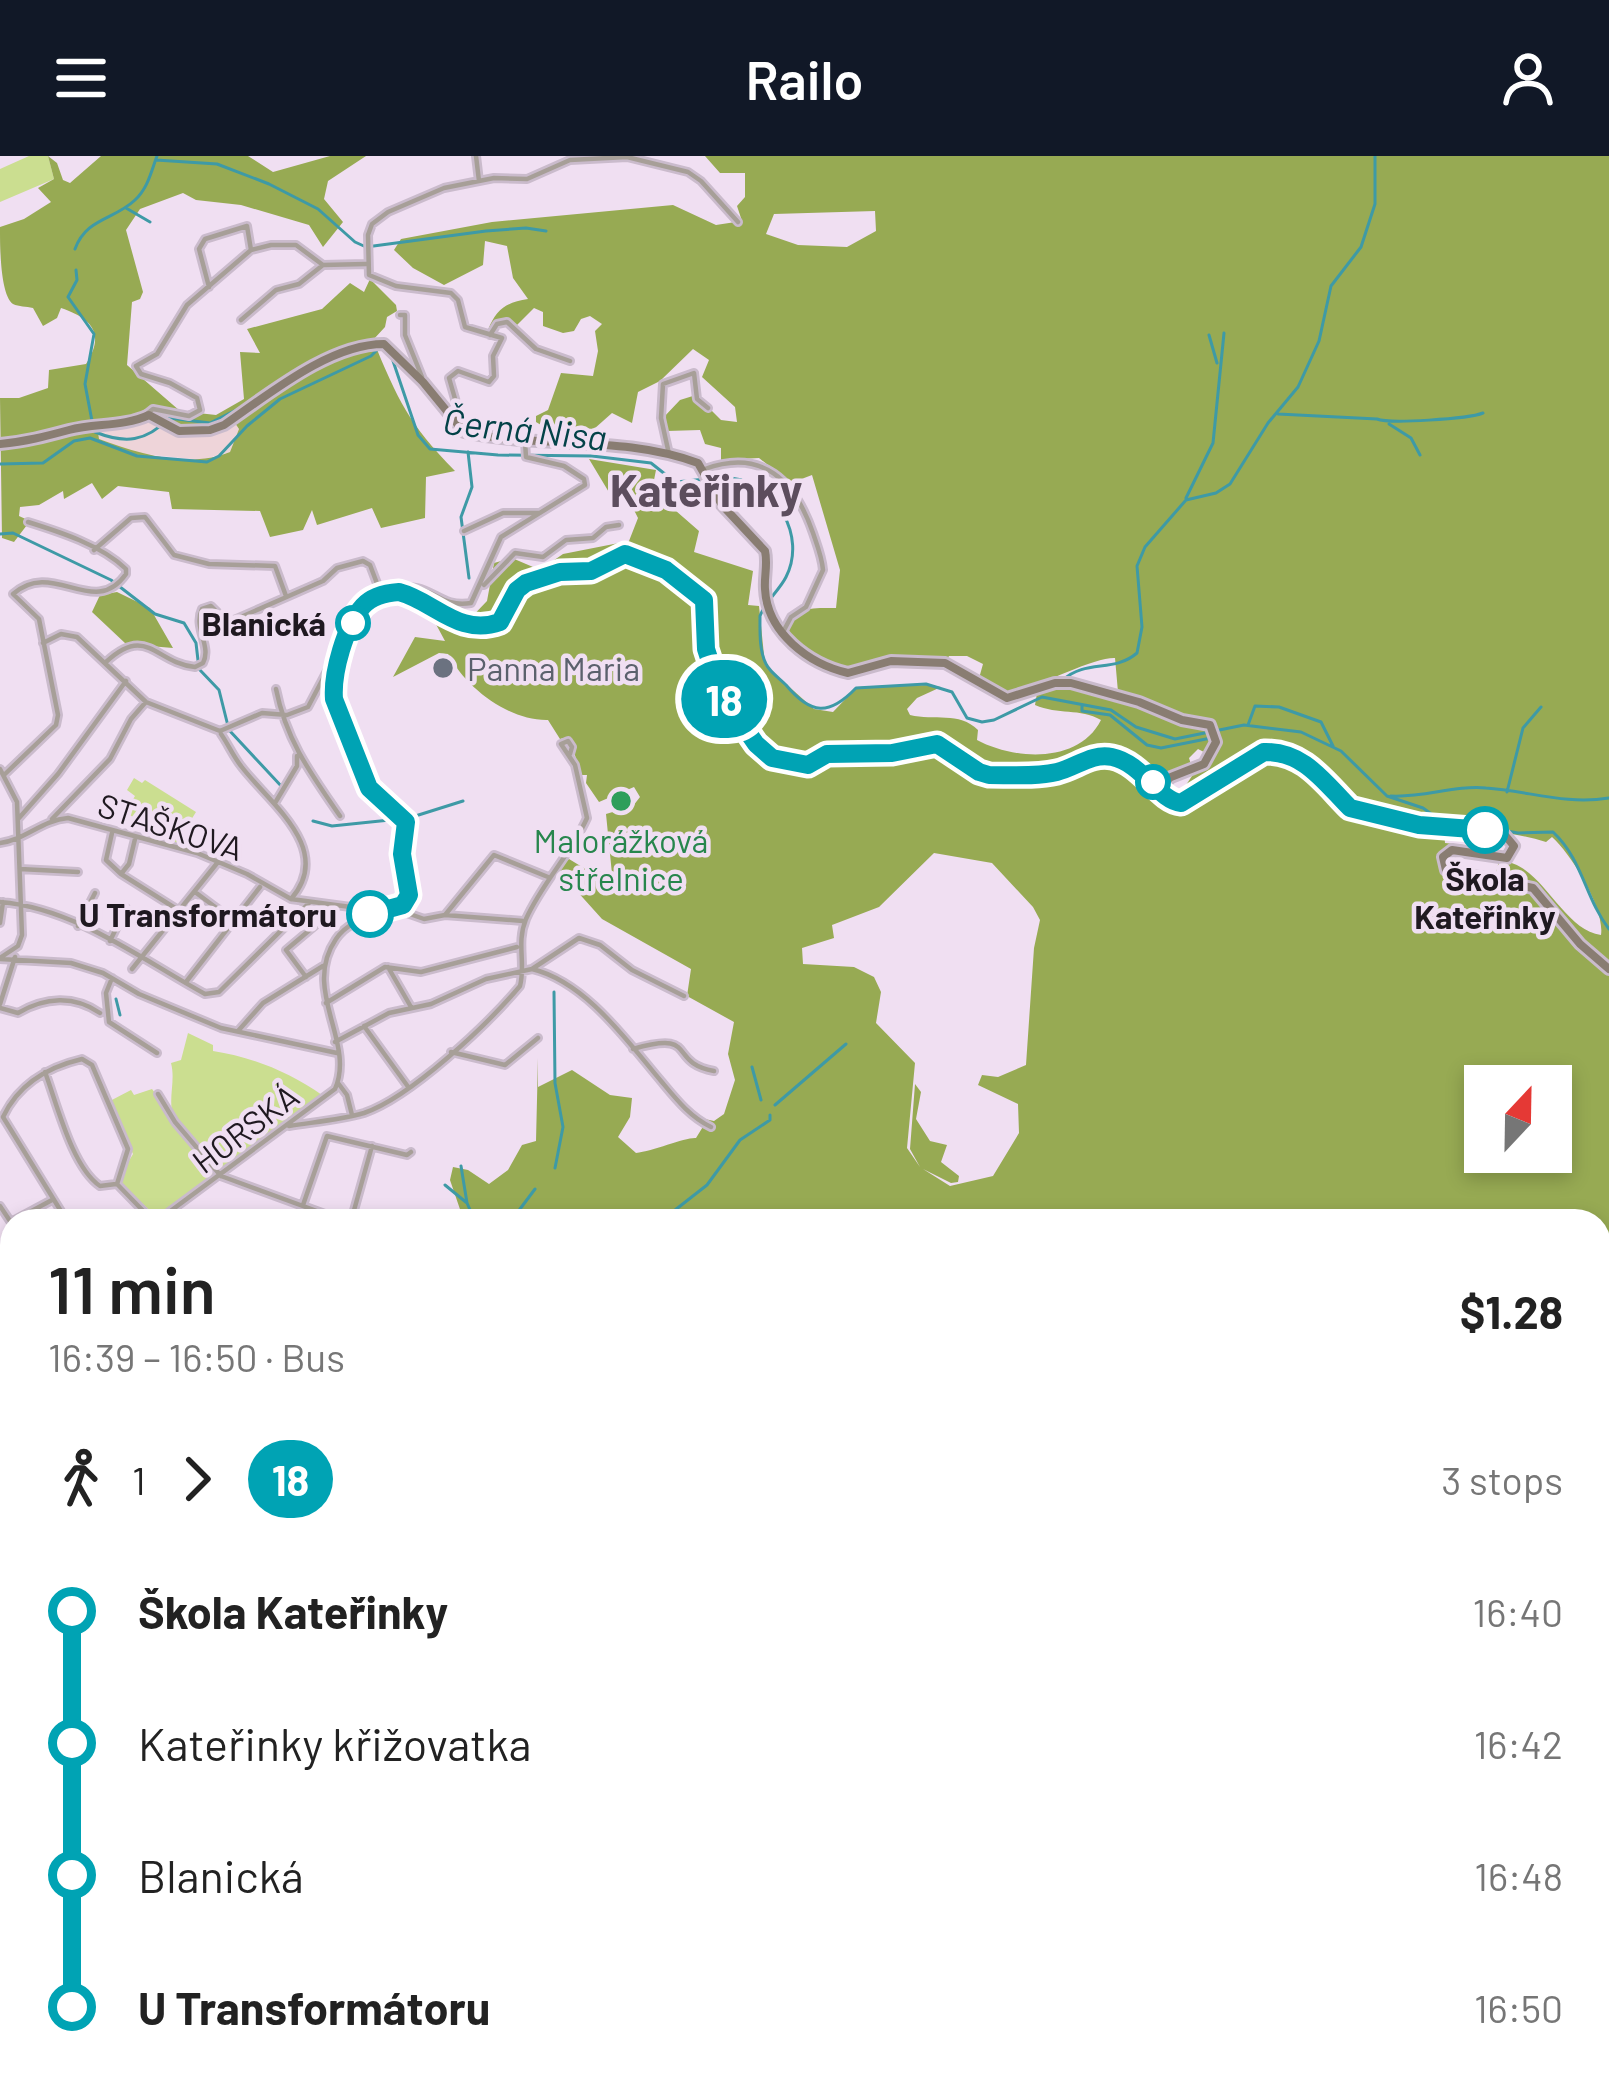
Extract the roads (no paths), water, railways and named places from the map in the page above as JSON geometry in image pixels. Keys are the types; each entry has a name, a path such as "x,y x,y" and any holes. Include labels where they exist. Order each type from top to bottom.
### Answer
{"street":[{"path":"476,156 479,182"},
{"path":"472,434 461,423 449,379 458,371 489,382 494,376 493,356 502,340 465,327 452,293 383,282 369,275 370,227 388,212 436,190 527,178 562,162 613,156 688,172 738,222"},
{"path":"209,288 199,249 205,238 247,226 251,250"},
{"path":"0,443 43,440 68,430 133,422 153,410 189,416 200,410 197,398 170,382 145,376 136,366 157,354 187,305 251,250 296,245 323,265"},
{"path":"241,320 276,290 299,284 323,265 367,264"},
{"path":"400,315 405,315 405,335 423,382"},
{"path":"490,335 496,324 507,322 536,349 570,361"},
{"path":"143,417 154,416 179,431 210,430 308,368 378,344 389,346 456,427 472,434 525,445 576,442 669,454 698,463 722,505 765,551 766,598 783,632 797,650 841,672 891,661 945,664 1007,698 1055,682 1071,683 1210,725 1215,748 1204,764 1160,786"},
{"path":"669,454 661,418 663,384 694,373 697,399 707,408"},
{"path":"238,1031 263,1004 325,965 335,940 360,918 404,904 409,895 402,854 406,822 369,788 333,687 362,607 400,587 419,586 441,599 465,605 480,590 499,541 585,484 584,478 564,466 526,458 525,445"},
{"path":"708,476 715,465 767,467 794,489 823,570 806,607 791,617 783,632"},
{"path":"464,531 503,513 540,513"},
{"path":"94,550 131,518 145,517 174,555 208,564 275,566 286,597"},
{"path":"28,521 61,532 125,568 126,574 113,591 91,593 58,581 21,588 14,594 17,602 37,614 58,700 56,725 2,772 13,791 19,818 21,904 18,946 0,1006 18,1012 35,1003 67,1000 103,1015 114,1028 157,1053"},
{"path":"480,590 515,553 543,557 566,540 593,538 606,527 619,525"},
{"path":"384,594 406,593 443,617 490,626 500,622 517,590 526,583 560,572 591,571 625,554 642,558 704,600 706,649 720,692 756,744 772,758 808,765 827,754 892,753 937,744 989,775 1054,773 1094,756 1110,756 1125,761 1160,786 1163,796 1181,803 1264,752 1280,752 1302,760 1359,812 1387,814 1419,825 1504,834 1514,846 1507,858 1452,850 1443,857 1446,870 1533,888 1580,944 1609,969"},
{"path":"105,663 126,646 139,644 195,667 207,652 198,618 202,609 216,608 228,622 323,581 337,568 363,561 370,565 384,594"},
{"path":"220,731 262,713 281,716 308,707 338,644 350,630"},
{"path":"43,644 69,634 146,702 220,731 242,766 300,832 303,881 291,899"},
{"path":"19,818 126,682"},
{"path":"276,689 281,716 298,756 340,816"},
{"path":"52,819 110,759 131,719 146,702"},
{"path":"275,803 298,756"},
{"path":"288,1126 352,1116 386,1104 518,990 525,921 587,818 584,793 569,757"},
{"name":"STAŠKOVA","path":"3,843 52,819 68,818 196,853 291,899 378,912"},
{"path":"112,832 106,860 177,909"},
{"path":"121,874 129,864 135,839"},
{"path":"446,915 494,855 548,878"},
{"path":"132,969 218,862"},
{"path":"20,868 78,872"},
{"path":"186,982 262,885"},
{"path":"194,891 234,921"},
{"path":"78,926 95,893"},
{"path":"0,923 2,902 38,905 143,955 205,994 219,992 309,904"},
{"path":"306,976 286,950 337,907"},
{"path":"110,941 126,908"},
{"path":"355,908 360,918"},
{"path":"393,908 424,919 446,915 525,921"},
{"path":"335,1042 388,1012 436,1002 486,979 523,972 570,943 588,938 632,970 684,996"},
{"path":"0,959 18,946"},
{"path":"326,1003 388,967 421,972 519,946"},
{"path":"0,959 71,963 238,1031 337,1053"},
{"name":"HORSKÁ","path":"173,1209 288,1126 338,1083 325,965"},
{"path":"388,967 411,1007"},
{"path":"532,968 565,982 634,1049 685,1109 711,1126"},
{"path":"103,1015 112,978"},
{"path":"364,1026 409,1088"},
{"path":"451,1052 505,1065 538,1038"},
{"path":"634,1049 674,1042 702,1069 714,1071"},
{"path":"58,1209 3,1118 25,1086 45,1072 82,1059 92,1066 128,1149 117,1184"},
{"path":"45,1072 88,1176 100,1186 117,1184"},
{"path":"338,1083 352,1116"},
{"path":"158,1094 221,1176 314,1209"},
{"path":"303,1205 327,1136 407,1155 411,1151"},
{"path":"352,1209 371,1146"},
{"path":"117,1184 143,1209"},
{"path":"34,1209 52,1200"}],"waterway":[{"path":"75,249 93,225 139,195 157,156"},
{"path":"1063,680 1137,653 1142,627 1137,566 1145,547 1186,500 1216,493 1230,484 1268,423 1298,387 1319,341 1331,286 1361,247 1375,204 1375,156"},
{"path":"156,160 217,164 269,184 318,209 366,247 486,231 546,231"},
{"path":"126,208 150,222"},
{"path":"76,270 77,280 68,297 94,334 85,384 92,421"},
{"path":"1186,498 1213,443 1224,333"},
{"path":"1209,335 1217,363"},
{"name":"Černá Nisa","path":"0,464 43,463 74,441 90,438 137,456 207,462 280,399 385,349"},
{"name":"Černá Nisa","path":"391,355 418,435 430,449 651,463 675,482 731,478 762,490 783,514 793,545 786,577 760,616 762,653 772,672 812,707 837,704 856,688 926,684 952,692 967,718 982,722 1042,697 1111,710 1136,727 1175,739 1244,725 1301,732 1341,751 1387,796 1437,818 1518,833 1553,832 1571,855 1609,929"},
{"path":"277,384 309,364"},
{"path":"95,432 135,438 169,418 210,423 244,406"},
{"path":"1278,414 1397,421 1483,413"},
{"path":"1389,424 1411,438 1420,455"},
{"path":"468,452 472,487 461,517 469,578"},
{"path":"0,534 13,533 111,580 155,614 184,623 196,643 199,669 219,690 229,730 283,788"},
{"path":"1082,705 1082,711 1110,715 1147,745 1161,748 1211,738"},
{"path":"1248,725 1255,706 1279,707 1321,722 1333,746"},
{"path":"1507,792 1523,728 1541,707"},
{"path":"1391,796 1474,788 1562,799 1609,798"},
{"path":"313,821 332,826 409,818 463,801"},
{"path":"554,992 555,1083 563,1127 555,1168"},
{"path":"116,999 120,1015"},
{"path":"775,1105 846,1044"},
{"path":"752,1067 761,1100"},
{"path":"676,1209 707,1185 740,1140 770,1120 770,1115"},
{"path":"461,1166 470,1209"},
{"path":"445,1185 467,1203"},
{"path":"520,1209 535,1189"}],"place":[{"name":"Blanická","path":"353,623"},
{"name":"Panna Maria","path":"443,668"},
{"name":"Malorážková střelnice","path":"621,801"},
{"name":"Škola Kateřinky","path":"1485,830"},
{"name":"U Transformátoru","path":"370,914"}],"district":[{"name":"Kateřinky","path":"706,489"}]}
